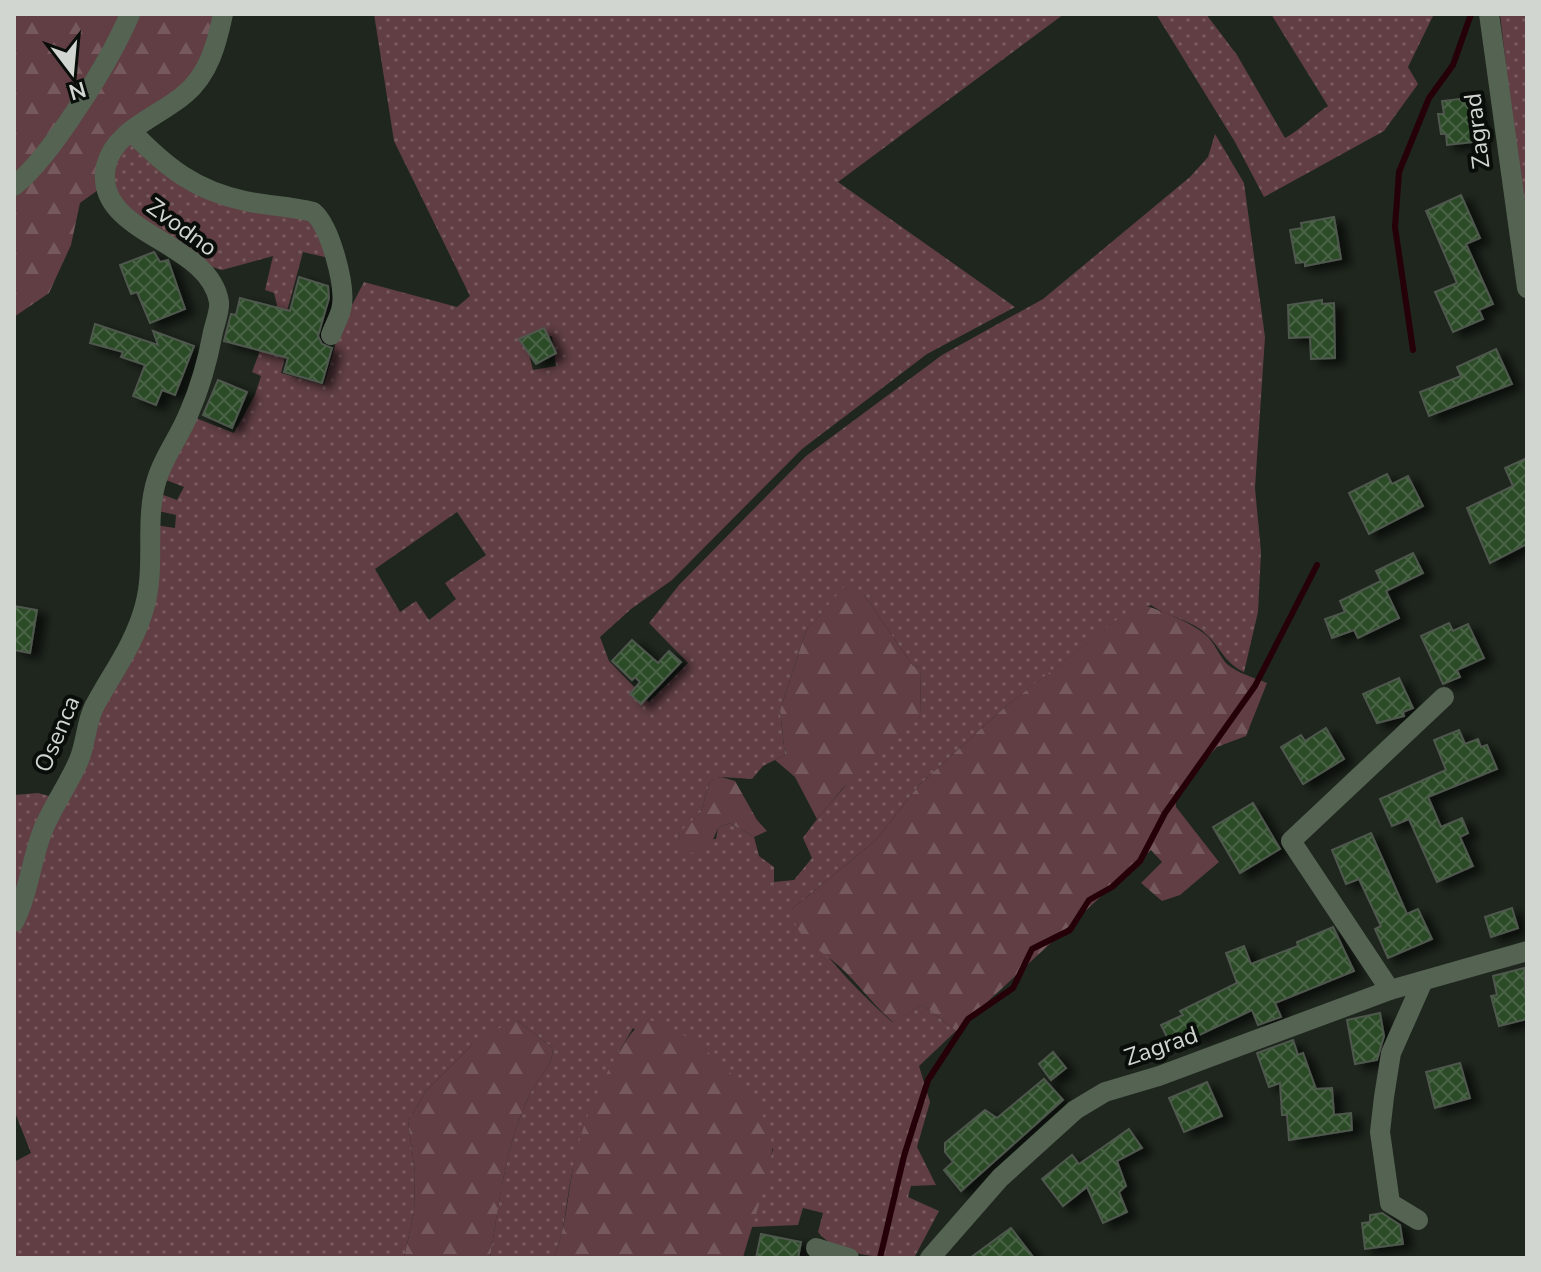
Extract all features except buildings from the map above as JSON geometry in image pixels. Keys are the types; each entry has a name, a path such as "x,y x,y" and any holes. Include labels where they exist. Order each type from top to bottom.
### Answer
{"street":[{"path":"14,186 29,175 67,120 121,34 130,14"},
{"name":"Zvodno","path":"148,569 151,500 158,474 190,413 219,304 211,281 169,244 124,217 112,206 106,189 106,169 109,157 131,131 187,93 215,53 223,14"},
{"name":"Zagrad","path":"1489,14 1527,288"},
{"path":"131,131 169,170 205,189 246,202 313,212 321,218 333,246 342,305 331,335"},
{"name":"Osenca","path":"14,922 24,902 41,835 80,759 93,709 115,677 134,639 146,603 148,569"},
{"path":"1390,990 1291,841 1444,697"},
{"name":"Zagrad","path":"930,1258 982,1203 1000,1178 1075,1110 1105,1092 1159,1076 1390,990 1527,951"},
{"path":"1418,1220 1390,1203 1380,1132 1391,1053 1423,981"},
{"path":"816,1248 849,1258"}],"green space":[{"path":"14,14 122,14 59,120 14,178"},
{"path":"137,14 218,14 218,21 191,76 165,102 131,123 98,190 80,203 71,245 49,293 14,317 14,195"},
{"path":"374,14 1064,14 838,182 1015,307 927,354 802,449 672,580 631,609 600,637 609,661 649,702 688,663 649,623 679,585 806,456 942,355 1043,299 1190,177 1208,157 1215,134 1244,183 1265,337 1255,488 1261,552 1258,612 1244,672 1228,660 1202,630 1151,605 1117,620 1004,708 919,785 876,840 792,909 838,968 892,1022 923,1005 956,1031 919,1066 930,1102 917,1147 936,1185 911,1186 908,1197 939,1211 914,1258 862,1254 837,1247 818,1232 823,1213 803,1208 798,1225 751,1227 773,1149 633,1028 605,1078 590,1113 573,1168 554,1258 490,1258 514,1136 529,1096 548,1067 553,1048 518,1021 472,1045 427,1090 408,1121 415,1173 414,1212 404,1258 14,1258 14,1162 31,1153 14,1110 14,933 28,903 42,848 95,719 126,671 155,525 175,528 176,515 154,510 158,493 177,500 184,487 161,478 193,417 234,433 255,395 261,376 252,372 277,305 274,293 265,290 273,256 222,270 209,266 123,208 109,177 126,140 150,160 314,221 329,258 303,252 283,326 292,329 281,373 324,385 340,328 364,282 457,307 470,296 394,141","holes":["552,336 556,366 533,370 526,342","457,512 486,555 445,583 456,599 429,620 416,601 400,612 375,569","847,584 864,595 913,666 921,667 920,717 857,773 816,821 803,838 812,858 794,880 774,882 774,867 759,856 754,837 730,823 718,828 716,839 678,840 680,833 701,812 710,781 721,777 752,779 763,766 785,755 780,710 806,631"]},
{"path":"1156,14 1206,14 1237,55 1285,138 1328,106 1271,14 1434,14 1408,67 1418,84 1384,131 1264,197 1235,142"},
{"path":"1500,14 1527,14 1527,209 1522,206"},
{"path":"847,583 864,595 913,666 921,667 920,717 842,789 817,819 795,777 775,760 785,755 780,710 806,631"},
{"path":"1137,604 1164,612 1195,627 1209,638 1231,667 1267,683 1246,736 1217,747 1175,793 1176,807 1219,862 1180,895 1162,901 1141,883 1162,862 1151,850 956,1031 923,1005 893,1022 846,973 802,935 792,909 876,840 919,785 1004,708"},
{"path":"721,777 735,781 757,820 767,831 754,837 730,823 718,828 709,849 691,853 678,840 680,832 701,812 710,781"},
{"path":"38,793 53,797 14,911 14,795"},
{"path":"648,1020 686,1037 726,1068 757,1106 767,1126 772,1154 743,1258 554,1258 575,1158 589,1113 608,1070 626,1041 637,1027"},
{"path":"518,1021 553,1048 548,1067 529,1096 514,1136 490,1258 404,1258 414,1212 415,1173 408,1121 427,1090 484,1034"}],"waterway":[{"path":"1413,350 1395,227 1399,172 1429,98 1453,65 1471,14"},
{"path":"880,1258 904,1156 928,1080 968,1019 1013,988 1032,949 1070,930 1089,900 1112,887 1140,861 1165,813 1255,686 1317,565"}]}
